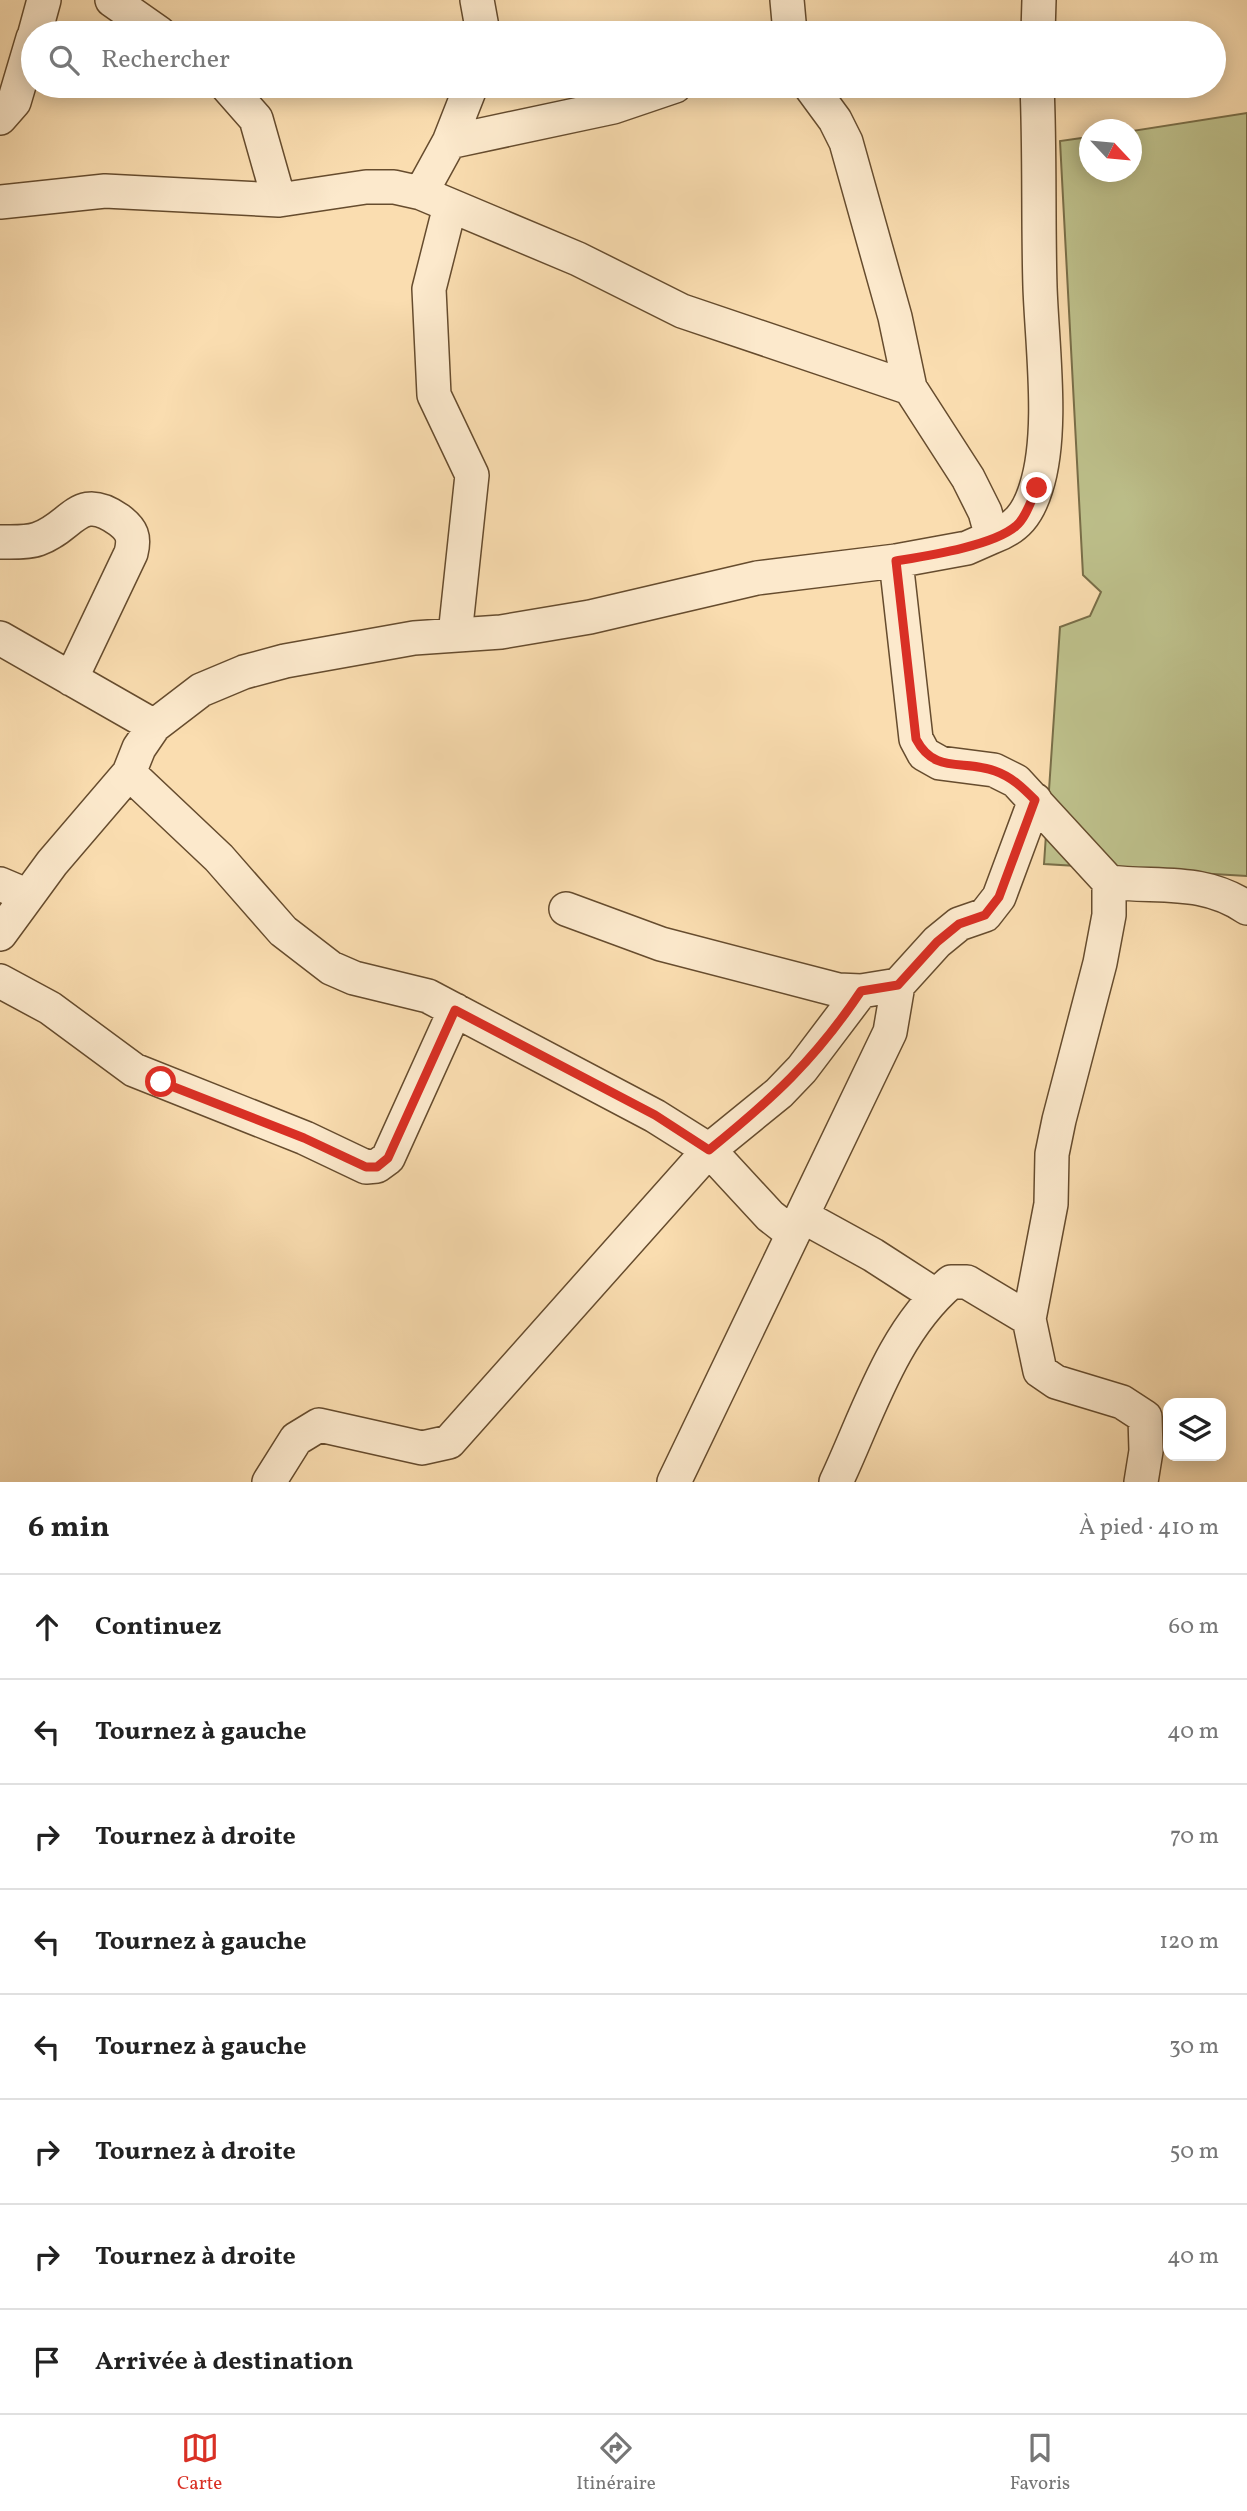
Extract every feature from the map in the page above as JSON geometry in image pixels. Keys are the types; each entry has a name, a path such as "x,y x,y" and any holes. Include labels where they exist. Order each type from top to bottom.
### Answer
{"street":[{"path":"38,21 44,0"},
{"path":"112,0 142,21"},
{"path":"477,0 481,21"},
{"path":"787,0 789,21"},
{"path":"1038,21 1039,0"},
{"path":"0,118 14,102 21,79"},
{"path":"237,98 256,118 279,200"},
{"path":"454,635 472,475 434,395 429,289 436,199 449,142 466,98"},
{"path":"449,142 613,107 640,98"},
{"path":"819,98 835,120 846,142 895,317 910,388 968,478 985,512 992,537"},
{"path":"0,934 13,890 129,773 139,748 154,726 201,690 244,672 285,661 414,638 501,632 590,617 757,578 896,561 967,548 1017,526 1037,488 1044,442 1040,283 1042,171 1038,98"},
{"path":"0,202 105,191 279,200 366,187 394,187 436,199 578,259 682,311 910,388"},
{"path":"0,542 34,541 48,536 58,531 73,514 89,509 99,509 131,531 134,540 131,553 72,679"},
{"path":"896,561 916,739 924,754 940,763 994,771 1016,781 1109,882 1108,915 1100,963 1070,1068 1052,1154 1051,1204 1029,1319 1040,1371 1056,1382 1122,1402 1145,1417 1146,1451 1141,1482"},
{"path":"0,638 154,726"},
{"path":"129,773 219,858 284,931 323,962 354,978 428,996 655,1115 709,1150 770,1216 873,1255 935,1295"},
{"path":"674,1482 890,1032 898,985 937,942 959,924 985,915 999,897 1035,800"},
{"path":"1109,882 1205,887 1221,891 1247,908"},
{"path":"566,909 661,944 838,990 861,991 898,985"},
{"path":"0,981 50,1008 134,1070 304,1138 366,1167 377,1167 388,1158 455,1010"},
{"path":"269,1482 296,1439 319,1425 422,1448 449,1442 709,1150 779,1093 802,1069 861,991"},
{"path":"836,1482 890,1360 935,1295 951,1282 967,1282 1029,1319"}],"green space":[{"path":"1247,113 1247,876 1044,864 1060,627 1090,616 1101,592 1083,575 1060,141 1079,138 1079,182 1142,182 1142,129"}],"route":[{"path":"161,1082 304,1138 366,1167 377,1167 388,1158 455,1010 655,1115 709,1150 779,1093 802,1069 861,991 898,985 937,942 959,924 985,915 999,897 1035,800 1016,781 994,771 976,766 940,763 924,754 916,739 896,561 967,548 1006,532 1017,526 1037,488"}]}
